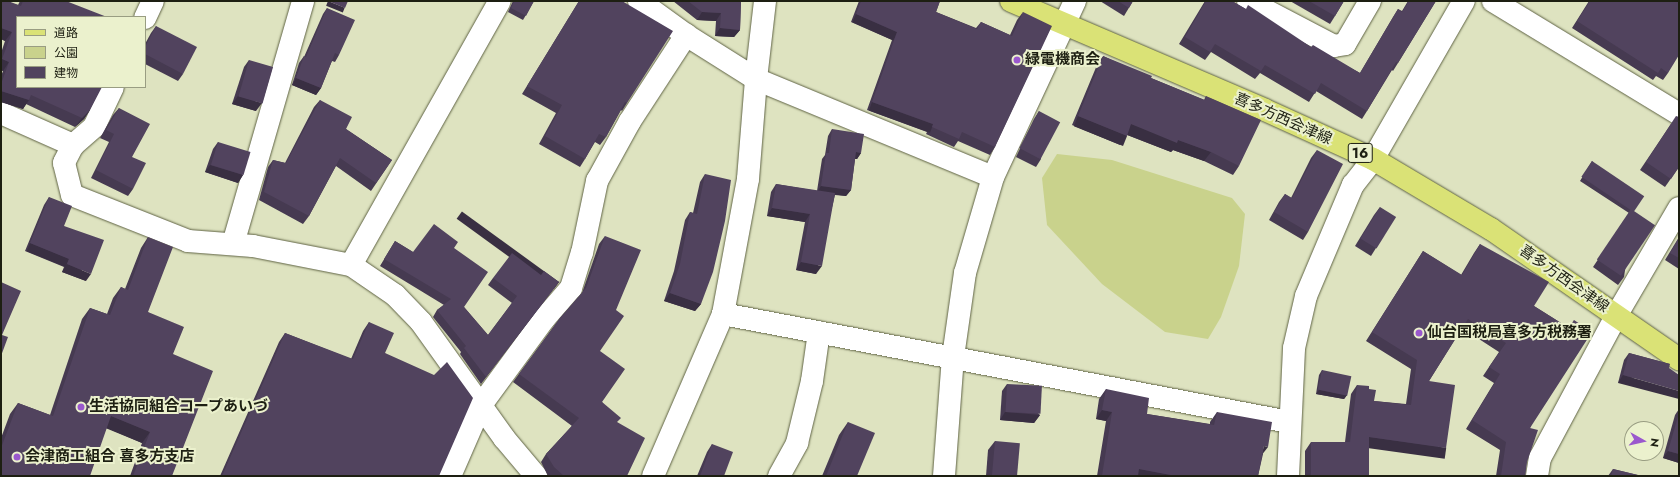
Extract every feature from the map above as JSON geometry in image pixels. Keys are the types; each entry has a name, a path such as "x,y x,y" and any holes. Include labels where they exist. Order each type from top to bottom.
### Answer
{"main road":[{"name":"喜多方西会津線","path":"1011,1 1373,159 1491,229 1679,359"}],"street":[{"path":"146,16 153,1"},
{"path":"233,244 303,1"},
{"path":"351,265 500,1"},
{"path":"639,1 686,35 756,79 993,177"},
{"path":"653,476 723,314 748,179 756,79 765,1"},
{"path":"944,476 953,357 965,273 993,177 1075,1"},
{"path":"1248,1 1334,46 1345,44 1370,1"},
{"path":"1288,476 1289,422 1294,348 1306,296 1353,185 1373,159 1464,1"},
{"path":"1493,1 1679,114"},
{"path":"450,476 481,404 540,325 571,288 582,253 598,181 630,122 686,35"},
{"path":"113,88 94,127 73,145 64,163 72,195 188,241 233,244 351,265 395,295 421,322 536,476"},
{"path":"1,113 73,145"},
{"path":"1537,476 1540,458 1616,316 1679,208"},
{"path":"723,314 1289,422"},
{"path":"779,476 798,443 812,381 819,332"}],"green space":[{"path":"1057,154 1112,160 1232,198 1245,214 1239,266 1221,317 1208,339 1165,332 1102,284 1047,225 1042,178"}],"building":[{"path":"1,1 8,1 21,6 23,1 66,1 104,16 16,16 16,88 101,88 90,110 82,118 31,95 29,100 1,91 1,84 9,62 2,59 12,32 1,28"},
{"path":"328,1 348,1 345,8"},
{"path":"514,1 534,1 526,16 511,8"},
{"path":"579,1 622,1 673,31 627,103 625,102 606,137 599,134 585,159 545,136 562,105 527,86"},
{"path":"688,1 741,1 740,30 720,28 721,13 702,12"},
{"path":"861,1 940,1 936,12 977,29 981,22 1012,36 1023,12 1052,26 995,147 962,132 959,139 932,127 933,124 872,102 897,32 856,14"},
{"path":"1118,1 1133,1 1129,8"},
{"path":"1206,1 1232,1 1246,9 1248,5 1311,47 1313,45 1360,73 1398,9 1402,12 1409,1 1436,1 1398,63 1396,62 1367,111 1321,83 1315,94 1265,65 1261,71 1215,44 1210,52 1185,37"},
{"path":"1309,1 1344,1 1335,16"},
{"path":"1590,1 1679,1 1679,55 1668,73 1661,68 1658,73 1577,21"},
{"path":"327,8 355,20 339,55 335,53 321,88 296,78 304,56 306,57"},
{"path":"156,26 197,47 183,74 146,55 146,45"},
{"path":"1103,56 1205,100 1206,96 1261,120 1239,166 1211,152 1178,140 1177,143 1131,124 1127,136 1078,116"},
{"path":"249,60 273,67 263,103 239,97"},
{"path":"320,100 352,117 346,129 392,160 376,183 340,158 309,216 264,192 273,160 286,163"},
{"path":"119,108 150,124 132,157 146,163 133,189 96,170 114,134 106,130"},
{"path":"1039,111 1060,122 1040,159 1019,148"},
{"path":"1676,116 1679,117 1679,167 1671,179 1646,162"},
{"path":"832,129 864,134 861,153 856,152 851,190 821,186 826,153 829,153"},
{"path":"218,142 251,152 243,175 211,165"},
{"path":"1317,150 1343,164 1308,232 1274,212 1285,194 1292,198"},
{"path":"1592,161 1644,196 1634,212 1581,177"},
{"path":"705,174 731,180 725,221 713,272 701,304 670,293 680,264 690,212 697,214"},
{"path":"776,184 835,193 822,266 801,262 810,214 772,208"},
{"path":"49,197 72,206 64,226 104,240 91,274 67,264 69,259 30,243"},
{"path":"1380,207 1396,217 1377,248 1360,238"},
{"path":"1631,209 1655,225 1621,276 1597,260"},
{"path":"434,224 458,242 454,248 488,272 464,307 488,335 517,296 493,278 512,253 541,275 544,271 559,282 486,377 464,348 466,346 437,310 451,299 384,259 395,241 413,252"},
{"path":"605,236 641,250 616,310 624,316 600,351 625,369 602,402 621,418 617,422 645,438 627,476 564,476 554,467 546,454 579,418 519,374 560,318 586,288"},
{"path":"148,237 173,247 148,312 184,327 173,354 213,371 172,476 133,476 150,432 111,416 90,476 1,476 1,448 18,403 53,416 90,308 110,315 121,287 128,290"},
{"path":"1679,238 1679,258 1670,253"},
{"path":"1480,244 1549,282 1534,306 1569,328 1574,320 1592,332 1530,428 1538,430 1527,462 1525,476 1501,476 1506,442 1472,420 1500,374 1489,367 1506,343 1468,319 1429,381 1455,385 1446,448 1369,437 1369,476 1311,476 1311,442 1350,442 1357,385 1369,386 1369,389 1376,390 1374,401 1411,405 1417,360 1372,332 1423,251 1462,275"},
{"path":"1,282 21,291 2,335 8,337 1,356"},
{"path":"369,322 394,333 385,353 434,375 447,362 473,398 439,476 222,476 285,333 353,359"},
{"path":"1629,353 1670,364 1669,368 1679,375 1679,391 1623,375"},
{"path":"1322,370 1351,376 1347,396 1318,390"},
{"path":"1007,384 1042,386 1040,414 1006,412"},
{"path":"1106,389 1149,398 1147,414 1214,425 1217,412 1272,422 1268,447 1264,446 1258,476 1176,476 1139,469 1138,476 1102,476 1112,412 1102,410"},
{"path":"1679,413 1679,454 1668,451"},
{"path":"848,422 875,433 857,476 826,476"},
{"path":"995,441 1020,443 1017,476 992,476"},
{"path":"712,444 733,452 724,476 700,476"},
{"path":"1613,469 1642,476 1611,476"}],"place":[{"name":"緑電機商会","path":"1017,60"},
{"name":"仙台国税局喜多方税務署","path":"1419,333"},
{"name":"生活協同組合コープあいづ","path":"81,407"},
{"name":"会津商工組合 喜多方支店","path":"17,457"}]}
